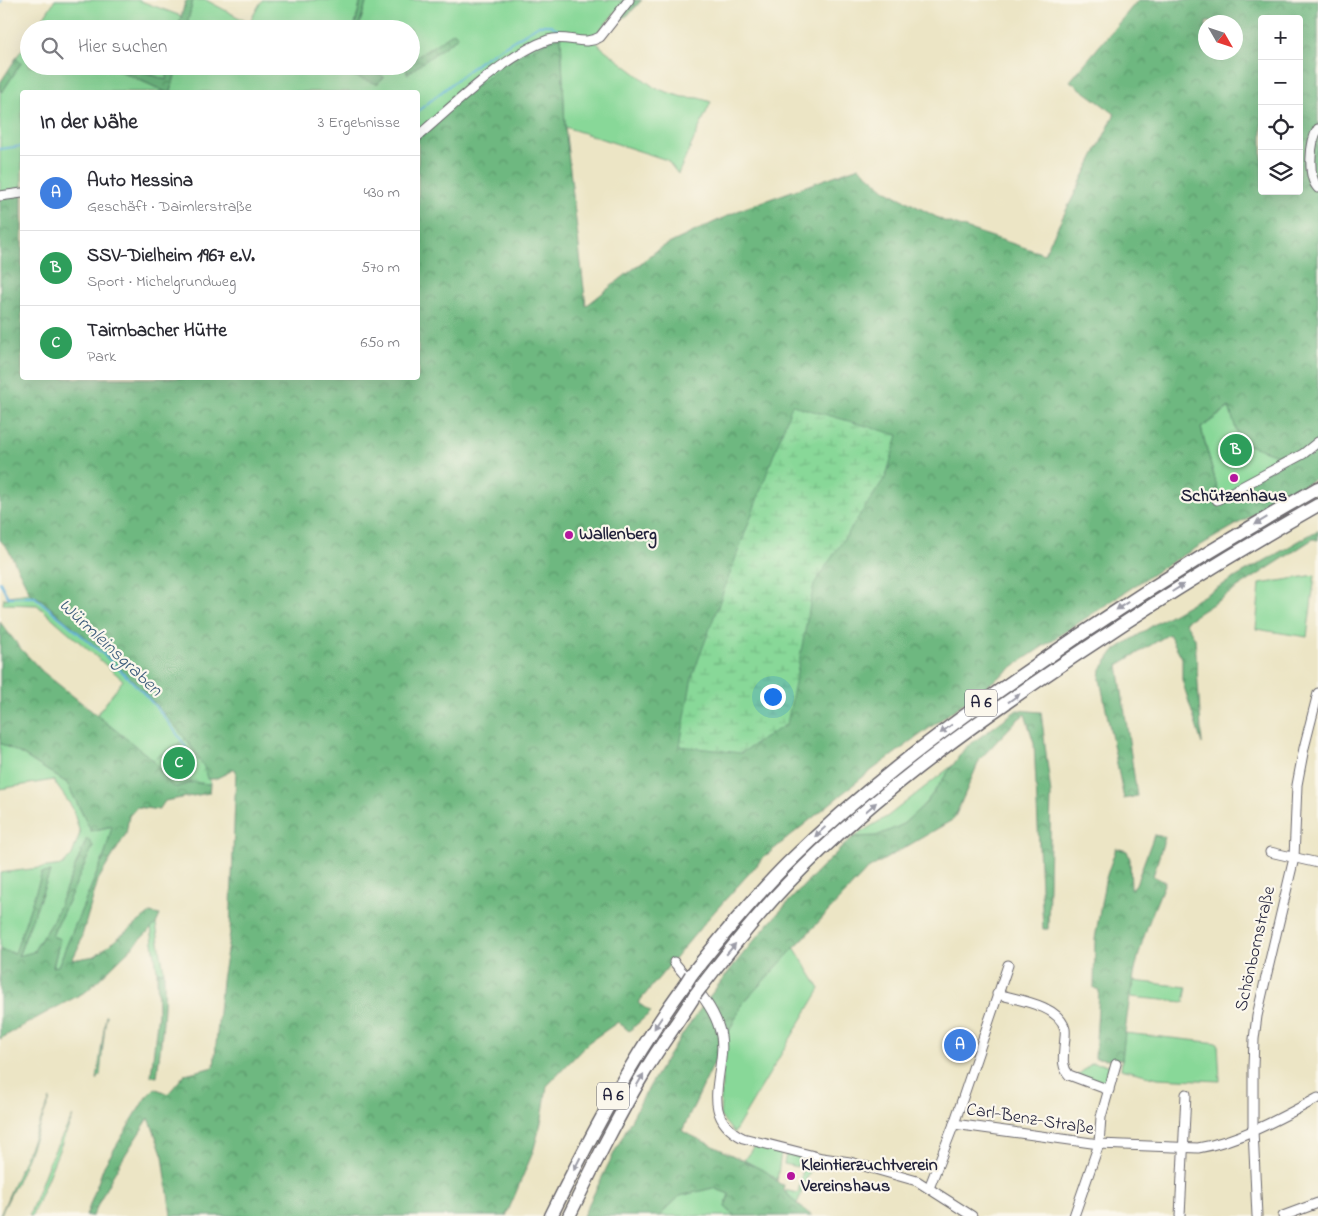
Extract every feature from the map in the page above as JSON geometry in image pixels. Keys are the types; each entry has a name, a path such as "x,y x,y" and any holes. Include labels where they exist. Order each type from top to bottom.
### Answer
{"highway":[{"name":"A 6","path":"551,1216 610,1102 661,1017 688,979 743,911 787,864 834,819 915,752 976,707 1129,602 1318,488"},
{"name":"A 6","path":"569,1216 648,1066 698,991 729,951 786,887 841,832 904,779 1042,678 1136,615 1318,505"}],"street":[{"path":"420,134 483,81 527,50 548,40 561,38 586,42 594,41 600,37 629,0"},
{"path":"1318,129 1315,133 1312,148 1311,174 1318,188"},
{"path":"0,196 20,193"},
{"path":"1217,500 1303,454 1318,442"},
{"name":"Schönbornstraße","path":"1257,1216 1253,1130 1253,1067 1257,1016 1294,858 1294,818 1297,785 1304,748 1318,695"},
{"path":"1270,852 1318,863"},
{"path":"674,962 710,1008 719,1025 723,1050 717,1083 717,1107 725,1124 734,1133 743,1138 822,1158 850,1162 901,1175 917,1181 972,1216"},
{"path":"954,1124 1008,965"},
{"path":"997,994 1049,1009 1061,1020 1065,1030 1063,1063 1066,1071 1069,1075 1109,1090"},
{"path":"1116,1064 1101,1117 1099,1144 1198,1148 1213,1145 1253,1130 1318,1098"},
{"path":"1180,1216 1186,1094"},
{"name":"Carl-Benz-Straße","path":"929,1188 954,1124 1099,1144 1074,1216"},
{"path":"1283,1216 1318,1203"}],"green space":[{"path":"55,0 138,0 181,16 180,20 42,20"},
{"path":"193,0 206,0 243,20 188,20"},
{"path":"193,0 188,20 180,20 185,2"},
{"path":"262,0 361,0 356,20 251,20"},
{"path":"361,0 367,0 361,20 356,20"},
{"path":"367,0 626,0 593,38 601,47 655,88 682,97 699,98 711,102 678,174 667,160 565,127 561,36 420,131 420,90 171,90 175,75 352,75 383,77 380,75 420,75 420,64 458,37 454,33 420,55 420,20 361,20"},
{"path":"626,0 642,0 628,15 614,23"},
{"path":"1138,0 1318,0 1318,171 1314,182 1318,183 1318,477 1160,569 1021,661 864,776 763,858 706,921 638,1003 651,1012 629,1031 618,1022 589,1042 547,1086 542,1119 533,1152 506,1216 171,1216 163,1156 149,1118 112,1178 93,1216 86,1216 104,1166 146,1097 155,1088 168,1094 185,1074 214,1067 222,980 230,933 236,771 235,769 215,779 207,779 202,765 186,739 161,710 94,646 42,600 30,593 8,549 0,540 0,192 20,189 20,380 420,380 420,130 513,57 561,36 565,127 586,306 660,248 742,209 859,167 887,191 944,221 1044,254 1115,114 1070,81","holes":["1229,407 1240,442 1289,459 1220,498 1201,428"]},
{"path":"454,32 458,37 420,65 420,55"},
{"path":"20,52 20,62 16,58"},
{"path":"16,58 20,65 3,91 0,91 0,83"},
{"path":"20,65 20,75 129,75 162,90 20,90 20,189 0,192 0,91 3,91"},
{"path":"129,75 152,75 166,80 167,75 175,75 171,90 162,90"},
{"path":"153,75 167,75 166,80"},
{"path":"381,75 384,77 377,84 353,76"},
{"path":"792,405 898,435 886,476 814,584 787,724 741,753 680,746 692,677"},
{"path":"1230,407 1290,459 1220,498 1201,428"},
{"path":"1318,530 1318,540 1313,539 1185,622 1195,638 1202,744 1182,680 1182,658 1169,634 1118,665 1137,796 1124,799 1100,679 1101,669 1114,651 1158,622"},
{"path":"1315,575 1307,637 1256,629 1260,584"},
{"path":"30,593 42,600 153,700 186,739 153,760 96,716 123,680 37,605 3,604 4,598 8,599 8,596"},
{"path":"0,622 21,649 43,672 153,760 177,787 191,782 210,784 209,793 165,801 159,810 137,807 129,816 126,834 98,880 79,946 72,960 95,956 150,913 160,915 156,924 87,991 0,1039 0,950 15,953 42,873 50,872 18,956 33,952 53,920 87,838 93,846 52,936 60,939 53,967 58,966 105,854 112,826 91,831 67,783 0,743"},
{"path":"1017,710 1041,712 1051,794 1048,929 1043,929 1034,743 1025,714 980,759 954,819 868,869 742,1004 682,1131 767,1172 780,1184 784,1185 783,1190 812,1216 735,1216 725,1207 729,1194 713,1188 680,1196 659,1216 583,1216 637,1109 666,1059 714,991 767,926 794,895 853,837 876,836 902,825 926,803 965,748"},
{"path":"186,739 204,767 210,784 191,782 177,787 172,786 153,760"},
{"path":"0,743 67,783 91,831 113,826 105,854 58,966 53,968 60,939 52,936 93,846 87,839 53,920 33,952 18,957 50,872 42,873 15,954 0,950 0,873 63,865 72,855 80,833 72,807 53,780 0,789"},
{"path":"953,765 930,798 901,825 889,832 876,836 853,837 888,816"},
{"path":"1154,835 1165,837 1153,876 1165,882 1147,927 1138,957 1129,1001 1122,1060 1095,1058 1099,990 1094,988 1095,939 1105,881 1116,848 1127,851 1130,859 1131,890 1136,884"},
{"path":"156,924 164,972 157,971 151,928"},
{"path":"794,947 820,989 734,1133 720,1116 724,1041 742,1004"},
{"path":"157,971 164,972 164,998 157,1077 151,1076 158,1012"},
{"path":"1133,981 1187,987 1184,1002 1131,997"},
{"path":"106,1015 100,1075 97,1080"},
{"path":"1124,1033 1218,1043 1220,1081 1158,1078 1121,1069"},
{"path":"1092,1063 1110,1065 1109,1070 1113,1071 1107,1083 1077,1076"},
{"path":"50,1099 20,1175 0,1216"},
{"path":"73,1116 32,1216 29,1216 51,1157"},
{"path":"755,1145 781,1153 777,1181 773,1176 744,1160"},
{"path":"786,1153 800,1157 797,1167 784,1164"},
{"path":"802,1157 814,1160 797,1204 784,1190 798,1193 803,1169 800,1168"},
{"path":"713,1187 729,1194 725,1207 735,1216 659,1216 680,1196"}],"waterway":[{"path":"420,109 480,61 539,25 551,25 561,32"},
{"path":"0,149 20,146"},
{"name":"Würmleinsgraben","path":"0,582 8,597 35,597 125,674 175,730 191,755"}],"place":[{"name":"SSV-Dielheim 1967 e.V.","path":"1236,450"},
{"name":"Schützenhaus","path":"1234,478"},
{"name":"Wallenberg","path":"569,535"},
{"name":"Tairnbacher Hütte","path":"179,763"},
{"name":"Auto Messina","path":"960,1045"},
{"name":"Kleintierzuchtverein Vereinshaus","path":"791,1176"}]}
